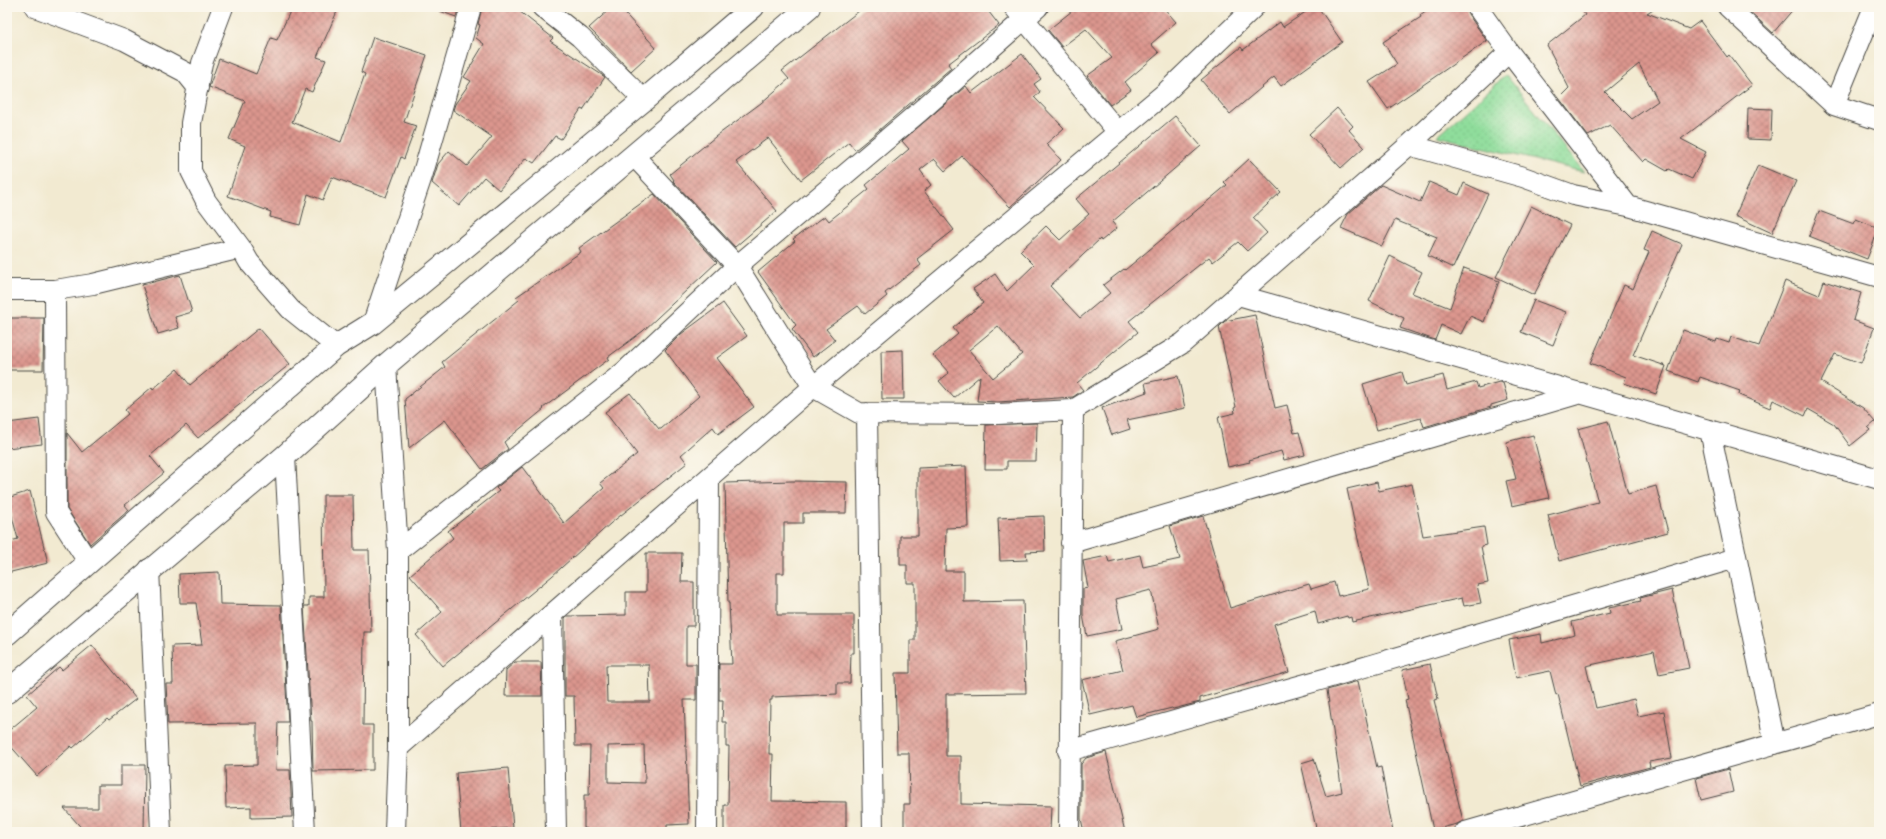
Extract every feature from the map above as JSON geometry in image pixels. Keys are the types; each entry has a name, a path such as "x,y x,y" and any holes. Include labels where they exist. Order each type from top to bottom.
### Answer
{"main road":[{"path":"7,634 336,346 373,324 644,100 753,7"},
{"path":"7,692 150,569 285,456 386,365 809,7"}],"street":[{"path":"35,7 124,40 185,72 198,88"},
{"path":"223,7 202,63 191,123 191,170 206,201 241,248 249,262 291,310 336,346"},
{"path":"373,324 423,173 471,7"},
{"path":"542,7 580,37 644,100"},
{"path":"398,748 813,387 1165,93 1254,7"},
{"path":"1477,7 1509,52 1628,206"},
{"path":"1728,7 1834,105 1879,120"},
{"path":"1834,105 1874,7"},
{"path":"398,551 626,371 737,266 1026,11 1118,132"},
{"path":"634,156 737,266 813,387 859,413 998,414 1073,410 1183,343 1409,145 1509,52"},
{"path":"1409,145 1523,177 1573,195 1628,206 1879,278"},
{"path":"7,290 55,290 93,284 241,248"},
{"path":"55,290 56,512 89,563"},
{"path":"1238,295 1879,479"},
{"path":"386,365 398,551 398,748 395,832"},
{"path":"1071,543 1581,393"},
{"path":"1069,832 1068,751 1073,410"},
{"path":"868,413 873,832"},
{"path":"1710,430 1775,744"},
{"path":"285,456 305,832"},
{"path":"707,832 709,478"},
{"path":"1068,751 1327,678 1736,558"},
{"path":"150,569 161,832"},
{"path":"552,614 556,832"},
{"path":"1465,832 1879,714"}],"green space":[{"path":"1506,75 1584,172 1437,136"}],"building":[{"path":"292,7 339,7 317,57 326,60 312,92 305,89 292,122 341,142 365,74 361,72 373,37 427,55 404,122 416,126 404,159 401,157 386,197 332,177 323,200 308,194 300,225 270,217 271,212 228,196 245,146 229,139 245,101 209,87 219,59 256,74 271,38 277,40"},
{"path":"437,7 459,7 456,17 437,10"},
{"path":"482,7 514,7 553,38 550,41 605,77 561,139 555,136 534,163 526,158 499,190 484,177 459,206 432,183 438,164 449,151 467,166 492,137 453,110 455,104 471,81 464,77 484,44 476,38 480,25 478,24"},
{"path":"612,7 619,7 656,48 631,71 589,28"},
{"path":"864,7 985,7 999,25 948,64 951,68 855,150 849,142 801,180 768,138 736,162 777,211 735,247 673,181 674,180 670,174 715,137 761,103 789,79 782,71"},
{"path":"1077,7 1163,7 1176,22 1151,44 1159,53 1125,82 1131,90 1110,105 1087,76 1112,58 1086,29 1062,47 1048,30"},
{"path":"1313,7 1318,7 1342,42 1281,86 1274,77 1230,114 1201,80 1241,47 1243,50 1280,22 1283,27"},
{"path":"1431,7 1466,7 1468,14 1487,41 1388,109 1369,82 1397,64 1383,42 1421,17 1420,15"},
{"path":"1580,7 1656,7 1647,13 1689,29 1700,21 1727,57 1729,55 1752,85 1681,139 1706,152 1692,179 1669,169 1667,171 1646,159 1643,162 1610,125 1588,136 1559,98 1569,88 1547,45 1585,15","holes":["1639,64 1658,101 1632,119 1605,92"]},
{"path":"1745,7 1795,7 1773,33"},
{"path":"1022,54 1041,79 1034,84 1040,92 1034,97 1064,128 1046,144 1061,160 1010,207 962,156 945,171 934,159 920,170 931,185 924,191 954,230 917,259 921,265 885,293 887,296 865,314 858,306 826,329 835,340 813,357 792,329 796,325 758,272 795,241 793,239 825,216 829,221 869,189 866,185 909,149 902,141 966,86 971,93"},
{"path":"1337,108 1353,126 1349,130 1364,147 1341,168 1309,134"},
{"path":"1748,108 1772,109 1771,140 1747,139"},
{"path":"1175,116 1201,146 1112,222 1117,228 1101,241 1100,239 1050,286 1080,318 1110,293 1103,285 1124,269 1125,270 1227,185 1224,182 1249,159 1281,192 1253,218 1267,233 1247,251 1238,242 1213,262 1209,257 1129,321 1138,332 1077,383 1083,390 1073,397 998,402 977,401 980,376 954,398 939,381 949,373 933,355 958,334 953,328 983,303 973,289 995,274 1007,291 1034,265 1020,251 1046,226 1060,240 1089,214 1076,199","holes":["998,326 1022,354 993,378 969,350"]},
{"path":"1758,165 1796,181 1772,233 1735,216"},
{"path":"1429,182 1459,195 1464,183 1488,194 1453,268 1428,256 1437,237 1395,220 1382,246 1341,228 1348,214 1381,185 1420,202"},
{"path":"654,194 717,262 643,331 608,357 609,359 543,408 544,409 504,442 508,449 482,469 445,420 409,448 405,399 445,367 442,362 519,300 516,297 581,252 579,248"},
{"path":"1531,206 1570,225 1534,295 1496,277"},
{"path":"1819,211 1854,224 1856,219 1879,228 1867,259 1809,236"},
{"path":"1652,231 1682,244 1633,355 1666,366 1656,394 1624,383 1626,377 1590,363 1624,285 1633,289 1649,252 1644,250"},
{"path":"1390,256 1422,272 1412,293 1450,308 1464,268 1499,281 1484,322 1470,316 1461,334 1441,325 1435,340 1400,328 1404,318 1369,301"},
{"path":"180,275 192,312 175,317 179,328 158,334 142,285"},
{"path":"1785,281 1819,295 1824,281 1861,293 1853,320 1874,328 1861,363 1835,354 1821,382 1863,408 1875,422 1868,428 1870,430 1850,446 1834,424 1808,409 1805,416 1773,400 1770,408 1739,395 1740,391 1700,377 1698,382 1668,371 1683,330 1716,342 1717,339 1729,343 1731,337 1759,346"},
{"path":"1534,300 1566,312 1553,345 1521,332"},
{"path":"723,303 747,336 717,358 754,407 718,434 713,427 681,455 687,463 611,523 552,576 443,666 416,635 442,612 410,575 453,538 448,531 499,491 496,488 522,467 564,523 604,488 600,483 637,454 605,412 630,393 659,429 661,429 699,396 665,350 681,334"},
{"path":"1255,315 1275,408 1287,405 1294,433 1299,432 1305,455 1284,460 1281,451 1249,460 1250,462 1228,467 1218,417 1235,413 1234,408 1236,407 1219,327 1225,321"},
{"path":"7,318 44,318 43,370 7,370"},
{"path":"259,328 290,364 198,438 186,425 150,456 164,473 125,505 129,510 90,544 67,509 67,433 82,452 128,414 125,410 152,387 153,389 177,369 190,385"},
{"path":"903,350 904,399 882,399 881,351"},
{"path":"1402,372 1406,385 1443,375 1447,390 1476,382 1478,388 1499,382 1503,383 1508,400 1491,405 1491,407 1424,427 1421,418 1377,430 1363,384"},
{"path":"1178,376 1185,408 1127,420 1130,429 1112,435 1102,408 1147,392 1145,383"},
{"path":"39,419 42,444 7,448 7,423"},
{"path":"1608,421 1628,494 1656,486 1668,532 1559,561 1548,515 1598,502 1578,429"},
{"path":"1037,423 1036,461 1007,461 1007,469 985,469 986,425"},
{"path":"1533,435 1549,498 1512,506 1506,481 1516,479 1506,442"},
{"path":"966,466 968,527 946,528 945,571 964,571 964,602 1023,601 1026,693 946,694 946,756 961,756 961,804 1051,806 1050,832 904,832 904,804 910,804 909,753 897,753 895,673 910,673 910,640 915,640 915,583 907,583 907,565 900,565 900,536 918,536 918,468"},
{"path":"792,481 847,482 846,513 803,513 803,523 784,523 784,573 777,573 777,615 854,615 854,653 851,653 850,683 837,683 837,694 772,697 772,700 770,700 769,754 773,754 772,801 846,802 846,832 724,832 724,805 728,805 729,746 726,746 726,722 722,722 723,700 719,700 719,664 732,664 728,603 725,483"},
{"path":"1377,482 1379,491 1412,484 1423,536 1484,527 1487,545 1481,546 1488,583 1477,585 1481,603 1464,606 1462,598 1352,622 1351,617 1348,618 1347,616 1318,624 1315,611 1274,624 1289,672 1200,698 1200,702 1136,717 1132,705 1090,715 1082,680 1123,670 1115,641 1159,629 1151,590 1116,599 1122,629 1087,636 1083,615 1083,589 1088,588 1083,561 1107,556 1109,562 1140,555 1143,567 1180,559 1170,526 1203,516 1230,608 1309,584 1311,589 1334,582 1338,596 1369,589 1347,489"},
{"path":"30,491 48,563 7,573 7,542 18,539 7,498"},
{"path":"323,495 353,495 354,550 369,550 371,632 364,632 363,725 373,725 373,770 313,771 312,721 304,606 309,606 309,597 324,597"},
{"path":"1044,516 1045,551 1026,552 1027,560 1000,561 998,518"},
{"path":"646,553 682,553 681,582 694,582 694,626 686,626 686,664 696,664 696,700 684,700 689,824 667,825 667,832 587,832 587,829 584,828 584,795 589,795 590,746 575,746 574,696 565,696 565,618 567,616 626,615 626,592 646,592","holes":["606,665 649,665 650,702 607,702","644,745 645,783 608,782 608,746"]},
{"path":"219,572 220,604 281,605 288,722 278,722 276,770 290,770 292,817 251,818 251,807 226,808 225,766 257,765 257,723 168,724 166,684 173,684 172,646 202,645 196,603 180,603 179,574"},
{"path":"1672,590 1689,668 1659,674 1654,651 1586,666 1596,708 1634,699 1638,716 1664,711 1672,758 1649,762 1650,767 1580,786 1558,694 1556,695 1550,671 1516,678 1509,640 1541,634 1542,643 1575,635 1572,622 1610,613 1609,608 1641,601 1640,598"},
{"path":"92,645 136,699 109,720 107,718 73,748 71,746 37,776 7,742 7,732 37,707 27,695 59,667 62,670"},
{"path":"515,662 541,662 542,696 505,696 506,670"},
{"path":"1430,664 1438,699 1434,700 1463,821 1433,830 1405,700 1408,699 1402,670"},
{"path":"1358,681 1377,768 1381,767 1393,832 1317,832 1301,763 1314,759 1326,796 1342,792 1327,690"},
{"path":"1106,752 1125,832 1084,832 1081,819 1081,764 1086,758"},
{"path":"121,765 145,765 144,832 85,832 64,808 98,808 98,785 121,785"},
{"path":"508,768 513,828 461,832 456,773"},
{"path":"1728,769 1733,792 1701,800 1696,778"}]}
